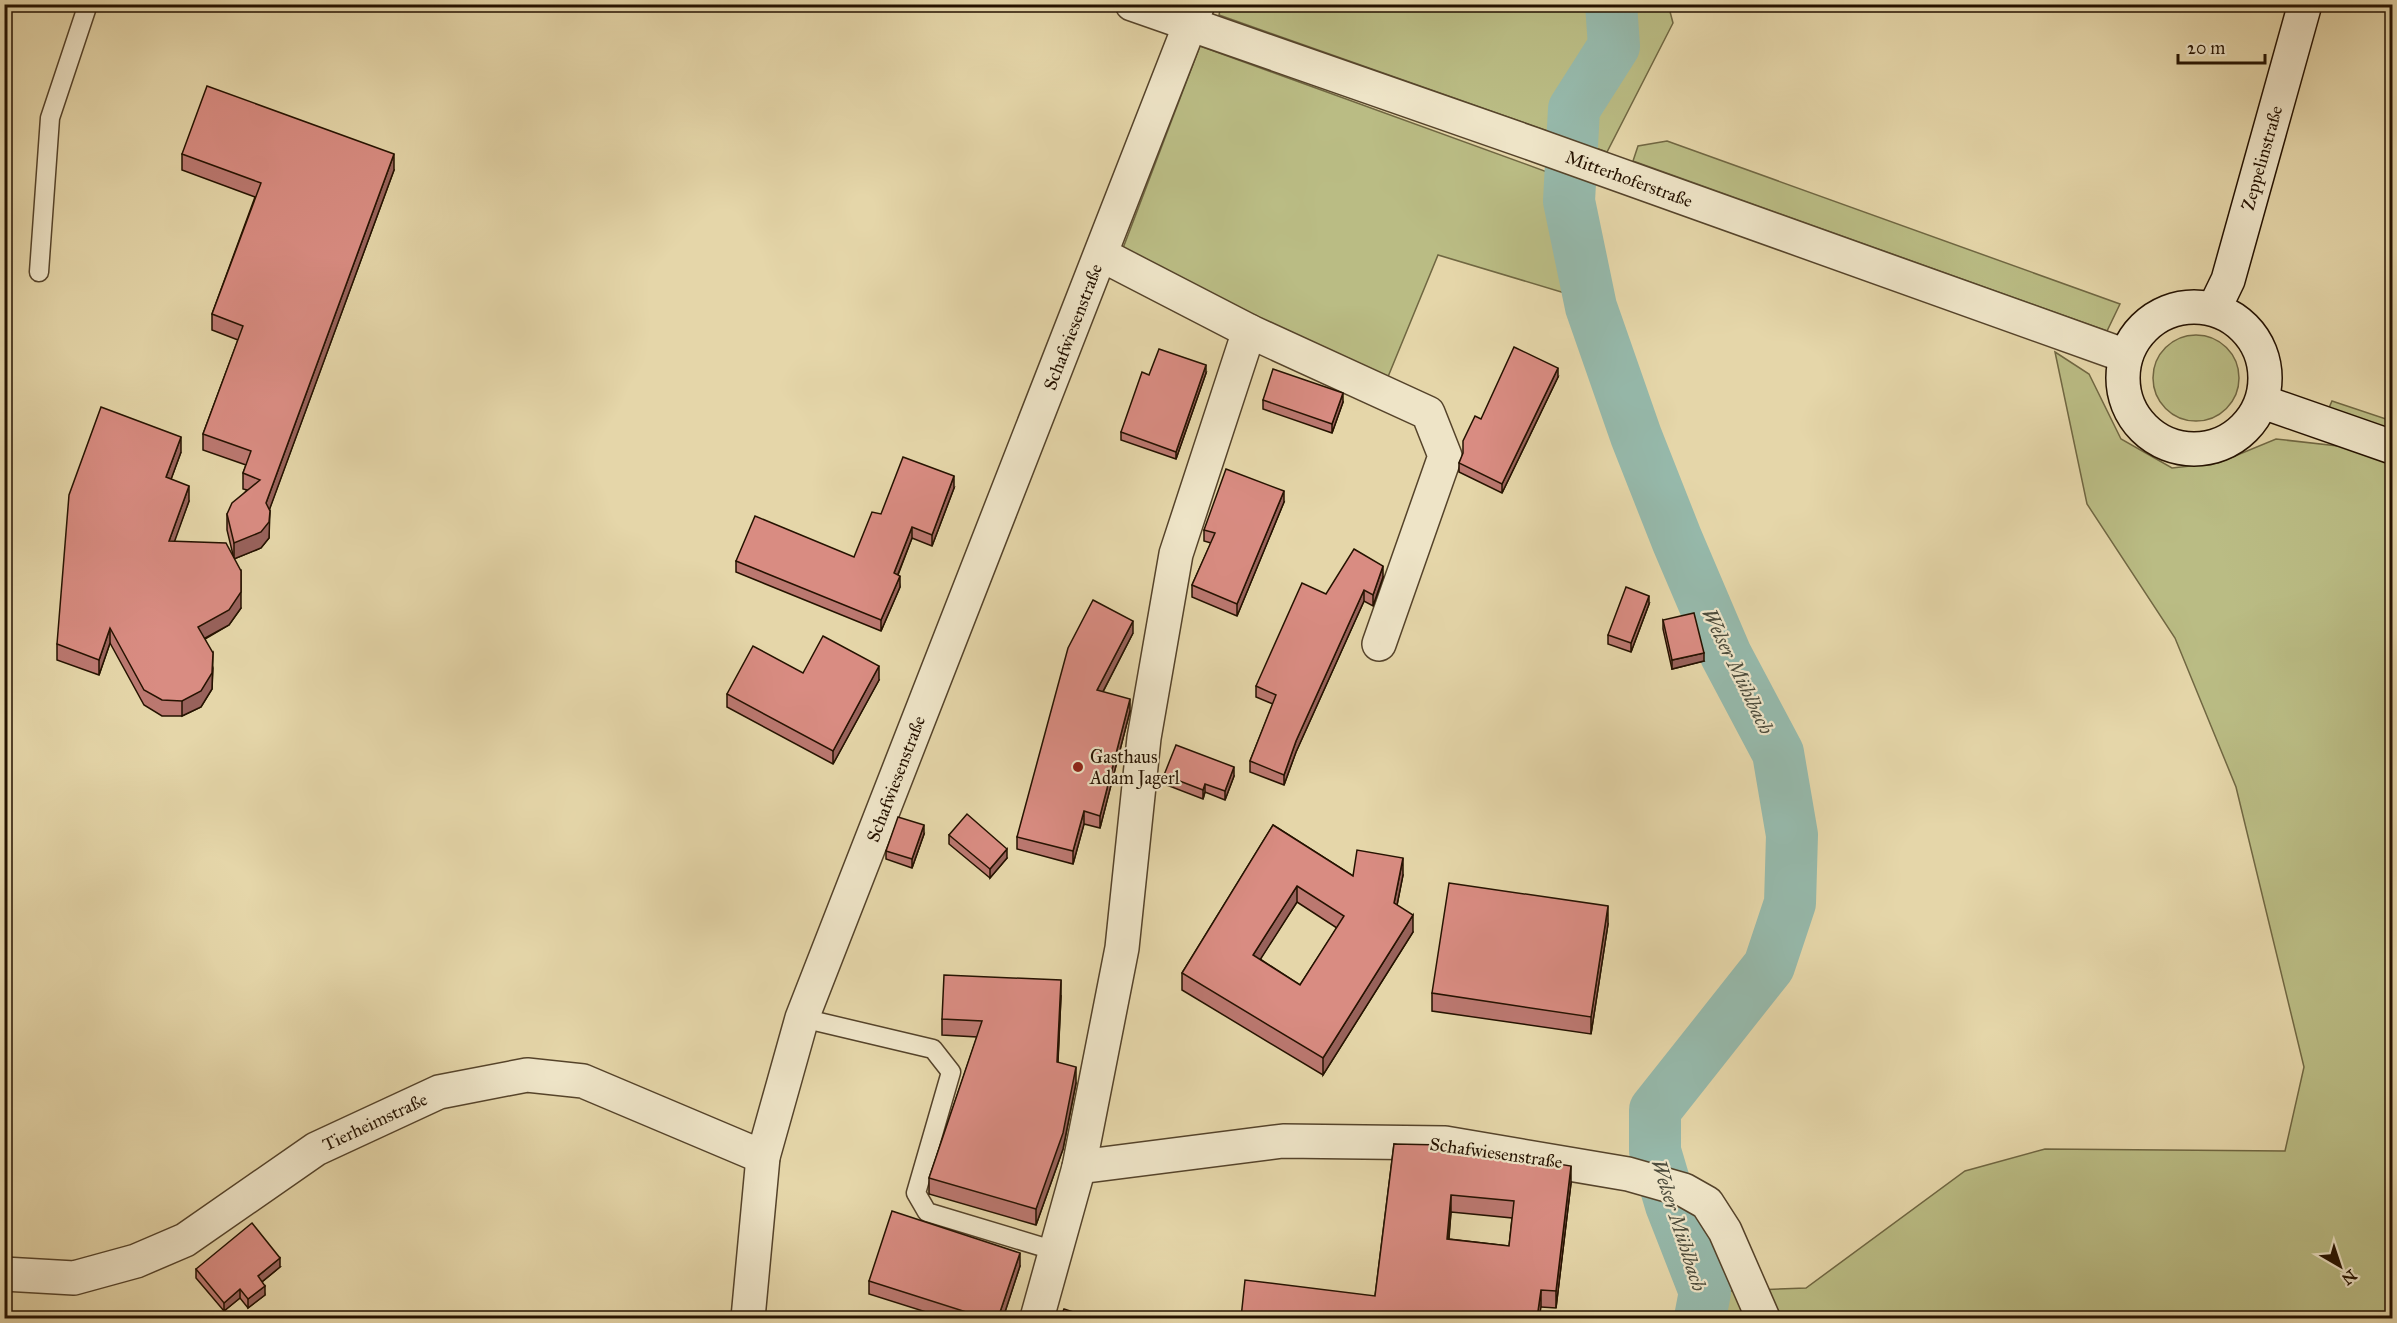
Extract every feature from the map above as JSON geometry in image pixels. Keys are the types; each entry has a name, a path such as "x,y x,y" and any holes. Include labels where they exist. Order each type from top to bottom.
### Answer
{"street":[{"name":"Mitterhoferstraße","path":"1132,4 1195,15 1533,144 2126,356"},
{"name":"Zeppelinstraße","path":"2214,309 2228,280 2305,4"},
{"name":"Schafwiesenstraße","path":"748,1318 763,1157 802,1018 1195,15"},
{"name":"Schafwiesenstraße","path":"1102,255 1249,331 1428,413 1445,456 1379,644"},
{"path":"2192,306 2214,309 2236,320 2252,336 2263,357 2266,381 2263,402 2248,425 2229,441 2206,449 2182,449 2158,441 2139,426 2127,404 2122,380 2126,356 2136,336 2151,321 2170,310 2192,306"},
{"path":"1037,1318 1079,1167 1122,948 1144,738 1176,554 1249,331"},
{"path":"2263,402 2392,447"},
{"name":"Tierheimstraße","path":"4,1274 74,1278 136,1261 185,1240 316,1149 439,1092 527,1075 583,1081 763,1157"},
{"name":"Schafwiesenstraße","path":"1079,1167 1284,1141 1444,1143 1628,1174 1684,1190 1707,1203 1725,1231 1763,1318"}],"lane":[{"path":"39,272 50,118 88,4"},
{"path":"802,1018 933,1049 951,1072 916,1192 927,1212 1056,1251"}],"green space":[{"path":"1668,4 1673,23 1607,152 1219,15 1221,5"},
{"path":"1200,46 1550,173 1598,303 1438,255 1376,406 1112,277"},
{"path":"1667,141 2120,304 2107,331 1633,161 1638,146"},
{"path":"2196,335 2220,342 2232,354 2239,378 2232,402 2220,414 2196,421 2172,414 2160,402 2153,378 2160,354 2172,342"},
{"path":"2055,352 2089,374 2121,439 2172,468 2218,463 2276,439 2347,447 2392,465 2392,1318 1703,1318 1705,1292 1806,1288 1965,1171 2045,1149 2285,1151 2304,1067 2236,787 2175,638 2087,504"},
{"path":"2332,401 2392,421 2392,433 2328,410"}],"building":[{"path":"207,86 394,154 266,503 270,511 269,522 261,532 234,543 227,514 232,503 260,480 243,473 251,451 203,434 243,326 212,314 261,183 182,154"},
{"path":"1514,347 1558,368 1502,484 1459,463 1463,453 1463,441 1475,416 1481,419"},
{"path":"1159,349 1206,365 1176,452 1121,432 1142,372 1149,375"},
{"path":"1273,369 1343,393 1332,424 1263,400"},
{"path":"101,407 181,437 166,477 189,486 169,541 226,543 241,571 241,592 229,610 198,627 213,653 212,673 201,691 182,701 162,700 144,690 110,628 99,660 57,644 69,495"},
{"path":"903,457 954,476 932,535 912,527 894,573 900,576 881,620 736,561 755,516 854,557 872,512 881,514"},
{"path":"1226,469 1284,491 1237,604 1192,585 1215,533 1204,530"},
{"path":"1354,549 1383,566 1373,595 1364,590 1296,741 1284,775 1250,761 1276,695 1256,686 1302,583 1326,594"},
{"path":"1626,587 1649,596 1631,643 1608,635"},
{"name":"Gasthaus Adam Jagerl","path":"1093,600 1133,621 1097,690 1130,699 1100,816 1084,811 1073,851 1017,837 1068,648"},
{"path":"1694,613 1704,653 1672,660 1663,620"},
{"path":"823,636 879,666 833,751 727,694 753,646 803,673"},
{"path":"1176,745 1234,767 1225,791 1205,784 1203,790 1164,775"},
{"path":"967,814 1007,849 990,869 949,835"},
{"path":"898,817 924,825 912,859 886,851"},
{"path":"1273,825 1353,876 1357,850 1403,858 1394,903 1413,915 1323,1058 1182,973","holes":["1297,886 1344,916 1300,985 1253,955"]},
{"path":"1449,883 1608,906 1591,1017 1432,993"},
{"path":"944,975 1061,980 1057,1062 1076,1067 1063,1133 1036,1209 929,1178 982,1021 942,1019"},
{"path":"1394,1144 1443,1145 1571,1166 1556,1291 1541,1290 1537,1318 1241,1318 1245,1280 1375,1296","holes":["1451,1195 1514,1201 1509,1246 1447,1239"]},
{"path":"892,1211 1020,1253 998,1318 985,1318 869,1281"},
{"path":"252,1223 280,1258 258,1276 265,1286 248,1299 240,1289 224,1303 196,1269"},
{"path":"1064,1309 1092,1318 1060,1318"}],"waterway":[{"name":"Welser Mühlbach","path":"1611,4 1614,46 1574,109 1569,201 1591,307 1636,436 1677,540 1726,655 1778,753 1792,835 1790,903 1769,966 1655,1110 1655,1151 1671,1205 1705,1292 1700,1318"}],"place":[{"name":"Gasthaus Adam Jagerl","path":"1078,767"}]}
